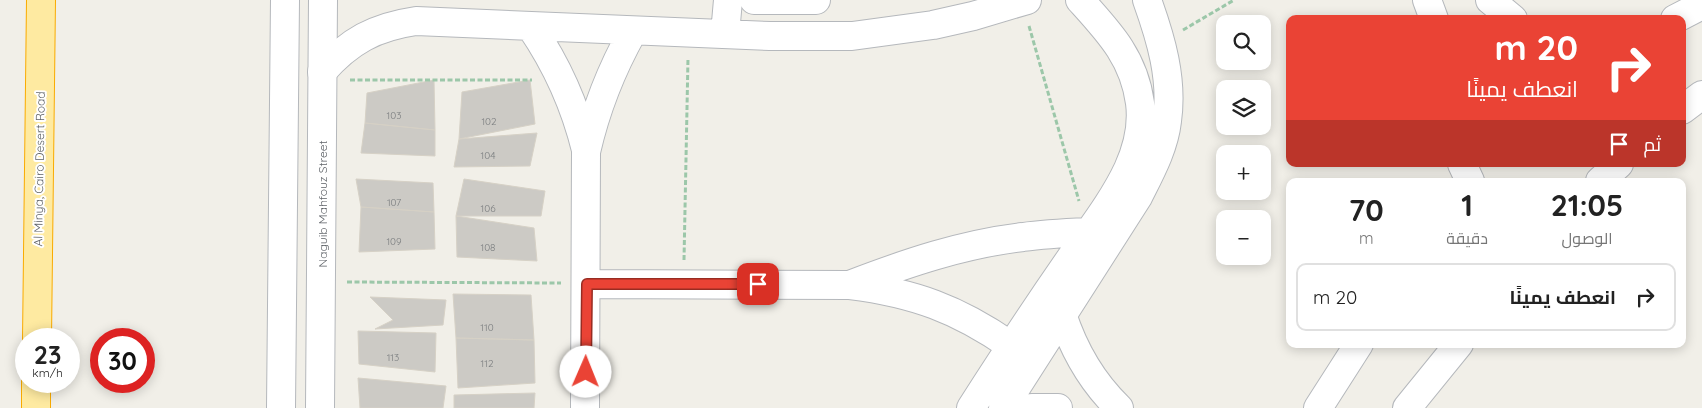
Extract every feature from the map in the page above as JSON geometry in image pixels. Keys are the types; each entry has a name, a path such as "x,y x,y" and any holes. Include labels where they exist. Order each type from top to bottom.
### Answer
{"highway":[{"name":"Al Minya, Cairo Desert Road","path":"37,328 41,0"},
{"path":"36,393 36,408"}],"street":[{"path":"281,408 284,0"},
{"name":"Naguib Mahfouz Street","path":"320,408 323,0"},
{"path":"725,34 728,0"},
{"path":"754,0 816,0"},
{"path":"971,408 1010,346 1118,187 1136,150 1140,130 1140,104 1136,80 1126,57 1112,36 1080,0"},
{"path":"1003,408 1138,197 1163,142 1169,100 1167,77 1161,43 1147,0"},
{"path":"1426,0 1432,15"},
{"path":"1490,0 1508,15"},
{"path":"322,77 334,59 363,36 380,29 416,21 811,37 876,33 933,25 1024,1"},
{"path":"1683,15 1702,5"},
{"path":"531,27 562,80 580,127 586,152 587,284 585,408"},
{"path":"586,152 592,126 609,77 634,31"},
{"path":"1686,107 1702,94"},
{"path":"1603,178 1615,167"},
{"path":"282,173 322,174"},
{"path":"850,285 896,267 942,253 989,242 1030,236 1088,232"},
{"path":"587,284 850,285 883,289 916,297 947,309 976,323 1010,346"},
{"path":"1062,314 1069,336 1091,377 1119,408"},
{"path":"1318,408 1356,348"},
{"path":"1407,408 1457,348"},
{"path":"1032,408 1058,408"}],"path":[{"path":"1161,43 1234,0"},
{"path":"1024,1 1088,232"},
{"path":"684,284 689,33"},
{"path":"322,77 562,80"},
{"path":"322,282 587,284"}],"building":[{"path":"434,80 435,130 365,123 367,93"},
{"path":"530,80 535,124 459,139 462,92"},
{"path":"365,123 435,130 435,156 361,153"},
{"path":"537,133 530,166 454,167 459,139"},
{"path":"356,179 433,183 434,212 361,207"},
{"path":"464,179 545,191 541,216 456,216"},
{"path":"361,207 434,212 435,249 359,252"},
{"path":"456,216 534,228 537,261 457,257"},
{"path":"453,294 531,295 534,340 456,338"},
{"path":"370,297 446,300 443,325 375,329 393,320"},
{"path":"358,331 436,333 435,372 359,364"},
{"path":"456,338 534,340 535,383 458,388"},
{"path":"358,378 446,386 443,408 360,408"},
{"path":"535,393 534,408 454,408 454,395"}],"route":[{"path":"586,372 587,284 758,284"}]}
